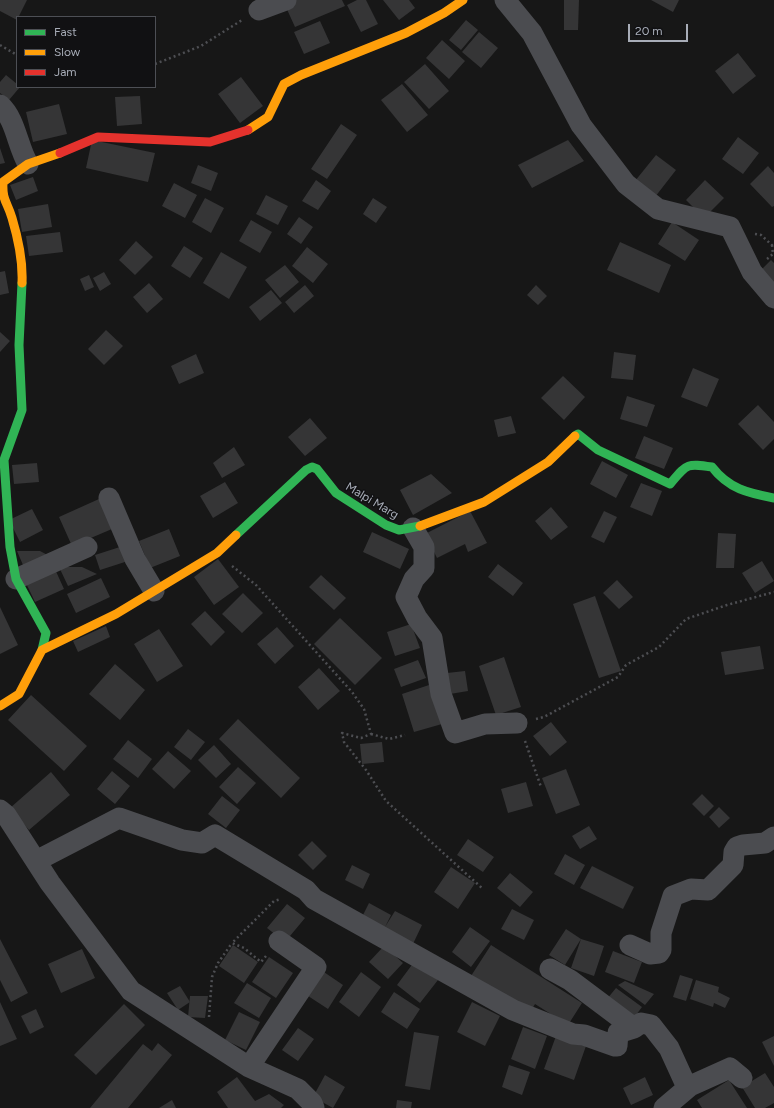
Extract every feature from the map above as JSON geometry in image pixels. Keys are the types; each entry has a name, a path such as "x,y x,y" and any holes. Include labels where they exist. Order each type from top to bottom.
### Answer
{"street":[{"path":"259,10 286,0"},
{"path":"0,706 19,694 42,650 46,633 16,579 10,547 3,492 4,460 22,410 18,345 23,270 12,217 2,195 3,182 28,164 61,153 98,137 210,142 244,132 268,117 284,84 301,74 406,33 444,13 464,0"},
{"path":"505,0 532,33 581,125 626,184 658,209 730,227 752,272 774,298"},
{"path":"0,105 5,110 17,134 20,152 28,164"},
{"name":"Malpi Marg","path":"42,650 116,614 218,553 306,470 312,467 317,469 336,493 386,526 399,530 413,528 484,502 548,462 578,434 598,450 670,484 683,468 692,464 712,467 719,476 746,493 774,498"},
{"path":"109,498 135,559 154,591"},
{"path":"413,528 424,547 424,568 414,579 406,597 417,618 432,638 441,694 456,733 485,724 517,724"},
{"path":"16,579 87,547"},
{"path":"0,810 6,815 96,947 130,991 250,1066 298,1089 312,1102 314,1108"},
{"path":"36,861 119,818 182,840 202,843 215,835 306,890 314,899 513,1010 573,1034 584,1035 615,1046 617,1046 619,1041 618,1033 634,1028 641,1023 651,1025 669,1048 685,1083 690,1086"},
{"path":"630,945 650,954 659,953 661,950 661,933 673,896 691,888 708,890 733,865 735,849 743,844 765,843 774,837"},
{"path":"250,1066 316,967 279,941"},
{"path":"550,969 570,980 634,1028"},
{"path":"664,1108 690,1086 730,1068 742,1078"}],"path":[{"path":"156,64 201,46 259,10"},
{"path":"0,45 16,54"},
{"path":"218,553 256,585 352,692 364,709 371,734"},
{"path":"541,787 526,741 517,724 544,717 618,677 626,664 659,648 686,619 727,605 774,592"},
{"path":"405,735 389,739 371,734 361,738 342,733 344,742 366,770 386,801 482,889"},
{"path":"200,1034 210,1016 212,977 218,963 232,943"}],"building":[{"path":"0,0 27,0 19,16 16,16 16,19 0,11"},
{"path":"296,0 342,0 345,6 295,27 285,5"},
{"path":"357,0 366,0 378,24 361,32 347,5"},
{"path":"383,0 409,0 415,8 399,20"},
{"path":"564,0 579,0 578,30 564,30"},
{"path":"651,0 679,0 673,12"},
{"path":"466,20 478,30 461,50 449,40"},
{"path":"320,21 330,43 304,54 294,32"},
{"path":"479,32 498,48 481,68 462,52"},
{"path":"442,40 465,61 449,79 426,58"},
{"path":"738,53 756,76 733,94 715,71"},
{"path":"425,64 449,91 429,109 404,82"},
{"path":"6,75 16,83 16,88 19,88 9,100 0,93 0,82"},
{"path":"241,77 263,106 240,123 218,94"},
{"path":"402,84 428,115 407,132 381,100"},
{"path":"140,96 142,124 117,126 115,97"},
{"path":"59,104 67,134 33,142 26,112"},
{"path":"341,124 357,135 327,179 311,169"},
{"path":"738,137 759,153 743,174 722,159"},
{"path":"92,140 155,153 148,182 86,168"},
{"path":"568,140 584,161 532,188 518,165"},
{"path":"0,148 5,163 0,164"},
{"path":"656,155 676,170 655,197 635,181"},
{"path":"198,165 218,173 211,191 191,183"},
{"path":"768,166 774,173 774,206 772,207 750,184"},
{"path":"33,177 38,191 16,200 10,185"},
{"path":"316,180 331,191 318,210 302,201"},
{"path":"705,180 724,198 704,218 686,200"},
{"path":"174,183 197,195 185,218 162,206"},
{"path":"266,195 288,206 278,225 256,214"},
{"path":"205,198 224,208 211,233 192,222"},
{"path":"373,198 387,207 376,223 363,214"},
{"path":"48,204 52,227 22,232 18,209"},
{"path":"299,217 313,227 301,244 287,234"},
{"path":"251,220 272,232 260,253 239,241"},
{"path":"672,222 699,240 685,261 658,244"},
{"path":"60,232 63,252 29,256 26,236"},
{"path":"136,241 153,257 135,275 119,260"},
{"path":"620,242 671,265 659,293 607,270"},
{"path":"184,246 203,258 190,278 171,266"},
{"path":"307,247 328,264 313,283 292,266"},
{"path":"221,252 247,267 229,299 203,283"},
{"path":"771,260 774,263 774,288 758,273"},
{"path":"285,265 299,282 280,298 265,280"},
{"path":"5,271 9,293 0,295 0,272"},
{"path":"104,272 111,284 100,291 93,278"},
{"path":"89,275 94,287 85,291 80,279"},
{"path":"149,283 163,299 147,313 133,297"},
{"path":"305,285 314,296 294,313 285,302"},
{"path":"536,285 547,296 538,305 527,295"},
{"path":"271,290 282,303 260,321 249,307"},
{"path":"106,330 123,346 104,365 88,349"},
{"path":"0,332 10,341 0,352"},
{"path":"614,352 636,355 633,380 611,378"},
{"path":"196,354 204,373 179,384 171,366"},
{"path":"693,368 719,379 707,407 681,397"},
{"path":"563,376 585,397 564,420 541,398"},
{"path":"627,396 655,405 647,427 620,419"},
{"path":"758,405 774,422 774,439 763,450 738,424"},
{"path":"511,416 516,433 498,437 494,420"},
{"path":"310,418 327,438 305,456 288,437"},
{"path":"644,436 673,448 664,469 635,458"},
{"path":"234,447 245,465 222,478 213,463"},
{"path":"602,461 628,475 616,498 590,484"},
{"path":"37,463 39,482 14,484 12,465"},
{"path":"431,474 452,493 413,515 400,490"},
{"path":"225,482 238,503 213,518 200,496"},
{"path":"641,483 662,491 652,516 630,507"},
{"path":"99,499 112,529 72,546 59,517"},
{"path":"551,507 568,527 551,540 535,521"},
{"path":"32,509 43,530 20,542 9,520"},
{"path":"470,511 487,543 468,552 465,544 437,558 425,534"},
{"path":"604,511 617,517 604,543 591,537"},
{"path":"169,529 180,556 150,568 139,541"},
{"path":"372,532 409,549 400,569 363,552"},
{"path":"718,533 736,534 734,568 716,568"},
{"path":"123,546 128,561 100,570 95,555"},
{"path":"17,551 40,551 55,559 26,572"},
{"path":"218,559 239,587 214,605 194,577"},
{"path":"762,561 774,581 755,593 742,573"},
{"path":"498,564 523,583 513,596 488,577"},
{"path":"54,567 64,589 35,602 25,581"},
{"path":"59,567 82,567 97,574 68,586"},
{"path":"321,575 346,598 334,610 309,587"},
{"path":"101,578 110,597 76,613 67,594"},
{"path":"617,580 633,597 619,609 603,593"},
{"path":"243,593 263,613 242,633 222,614"},
{"path":"595,596 621,671 599,678 573,604"},
{"path":"0,607 18,645 0,654"},
{"path":"205,611 225,632 211,646 191,624"},
{"path":"340,618 382,658 355,685 314,644"},
{"path":"411,624 420,648 395,656 387,632"},
{"path":"106,626 110,637 78,652 73,641"},
{"path":"277,627 294,646 275,664 257,644"},
{"path":"159,629 183,666 157,682 134,644"},
{"path":"760,646 764,669 725,675 721,652"},
{"path":"504,657 521,707 496,715 479,666"},
{"path":"418,660 426,678 401,687 394,669"},
{"path":"115,664 145,690 120,720 89,694"},
{"path":"319,668 340,691 318,710 298,687"},
{"path":"465,671 468,691 450,694 447,673"},
{"path":"429,685 442,724 414,732 402,694"},
{"path":"31,695 87,746 64,771 8,720"},
{"path":"238,719 300,778 281,798 219,739"},
{"path":"551,722 567,742 550,756 533,736"},
{"path":"188,729 205,742 191,760 174,747"},
{"path":"128,740 152,759 138,778 113,759"},
{"path":"382,742 384,762 362,764 360,744"},
{"path":"214,745 231,764 216,778 198,760"},
{"path":"168,751 191,771 174,789 152,769"},
{"path":"238,767 256,783 237,804 219,787"},
{"path":"566,769 580,805 556,814 542,778"},
{"path":"112,771 130,786 115,804 97,789"},
{"path":"51,772 70,795 29,830 10,808"},
{"path":"526,782 533,806 508,813 501,789"},
{"path":"702,794 714,806 704,816 692,804"},
{"path":"222,796 240,810 226,828 208,814"},
{"path":"719,807 730,818 719,828 709,817"},
{"path":"589,826 597,839 580,849 572,836"},
{"path":"468,839 494,857 483,872 457,855"},
{"path":"312,841 327,856 313,870 298,855"},
{"path":"565,854 585,865 574,885 554,874"},
{"path":"352,865 370,874 363,889 345,880"},
{"path":"592,866 634,887 623,909 580,888"},
{"path":"451,867 475,883 458,909 434,892"},
{"path":"510,873 533,892 520,907 497,888"},
{"path":"369,903 391,915 385,927 395,911 422,925 412,946 361,919"},
{"path":"287,904 305,918 285,942 267,928"},
{"path":"512,909 534,920 524,940 501,929"},
{"path":"470,927 490,941 471,967 452,952"},
{"path":"566,929 581,939 565,965 549,955"},
{"path":"0,939 28,993 11,1002 0,980"},
{"path":"581,939 604,946 594,976 571,968"},
{"path":"233,945 258,962 244,983 219,966"},
{"path":"491,945 582,1003 568,1025 535,1004 529,1014 471,976"},
{"path":"384,946 403,963 388,979 369,962"},
{"path":"82,949 95,978 61,993 48,964"},
{"path":"613,951 642,962 634,983 605,972"},
{"path":"269,957 293,973 276,998 252,982"},
{"path":"414,962 438,980 420,1003 397,985"},
{"path":"318,968 343,985 328,1009 302,992"},
{"path":"361,972 381,987 359,1017 339,1002"},
{"path":"680,975 693,979 686,1001 673,997"},
{"path":"696,980 719,987 718,992 730,998 725,1008 714,1003 713,1007 690,999"},
{"path":"625,981 654,994 645,1005 618,985"},
{"path":"247,983 271,998 259,1018 234,1003"},
{"path":"180,986 190,1002 178,1010 167,993"},
{"path":"616,988 642,1007 633,1019 607,999"},
{"path":"394,992 420,1009 407,1029 381,1012"},
{"path":"190,996 208,996 205,1018 188,1017"},
{"path":"0,1002 17,1039 0,1046"},
{"path":"472,1002 500,1016 485,1046 457,1032"},
{"path":"124,1004 145,1025 96,1075 74,1055"},
{"path":"36,1009 44,1027 30,1034 21,1016"},
{"path":"239,1012 260,1022 246,1050 225,1040"},
{"path":"523,1027 547,1036 535,1069 511,1059"},
{"path":"298,1028 314,1039 298,1061 282,1050"},
{"path":"414,1032 439,1036 430,1090 405,1086"},
{"path":"556,1036 586,1046 574,1080 544,1069"},
{"path":"774,1036 774,1066 762,1042"},
{"path":"158,1043 172,1055 128,1108 90,1108 143,1044 152,1051"},
{"path":"509,1065 530,1072 522,1095 502,1087"},
{"path":"765,1073 774,1087 774,1103 765,1108 755,1108 742,1087"},
{"path":"325,1075 345,1087 333,1108 313,1097"},
{"path":"237,1077 255,1101 269,1094 284,1105 281,1108 228,1108 217,1092"},
{"path":"645,1077 653,1095 631,1105 623,1088"},
{"path":"729,1080 747,1108 702,1108 697,1100"},
{"path":"172,1100 176,1108 159,1108"},
{"path":"397,1100 412,1102 411,1108 396,1108"}],"traffic: fast":[{"path":"22,283 19,345 22,410 4,460 10,547 16,579 46,633 42,650"},
{"path":"575,436 578,434 598,450 670,484 680,472 688,466 697,465 712,467 732,485 747,492 774,498"},
{"path":"236,535 306,470 312,467 317,469 336,493 386,525 399,530 420,526"}],"traffic: slow":[{"path":"248,130 268,117 284,84 301,75 406,33 444,13 463,0"},
{"path":"22,283 22,267 18,242 12,218 4,197 3,182 28,164 60,153"},
{"path":"420,526 484,502 548,462 575,436"},
{"path":"0,706 19,694 42,650 116,614 217,553 236,535"}],"traffic: jam":[{"path":"60,153 98,137 210,142 248,130"}]}
